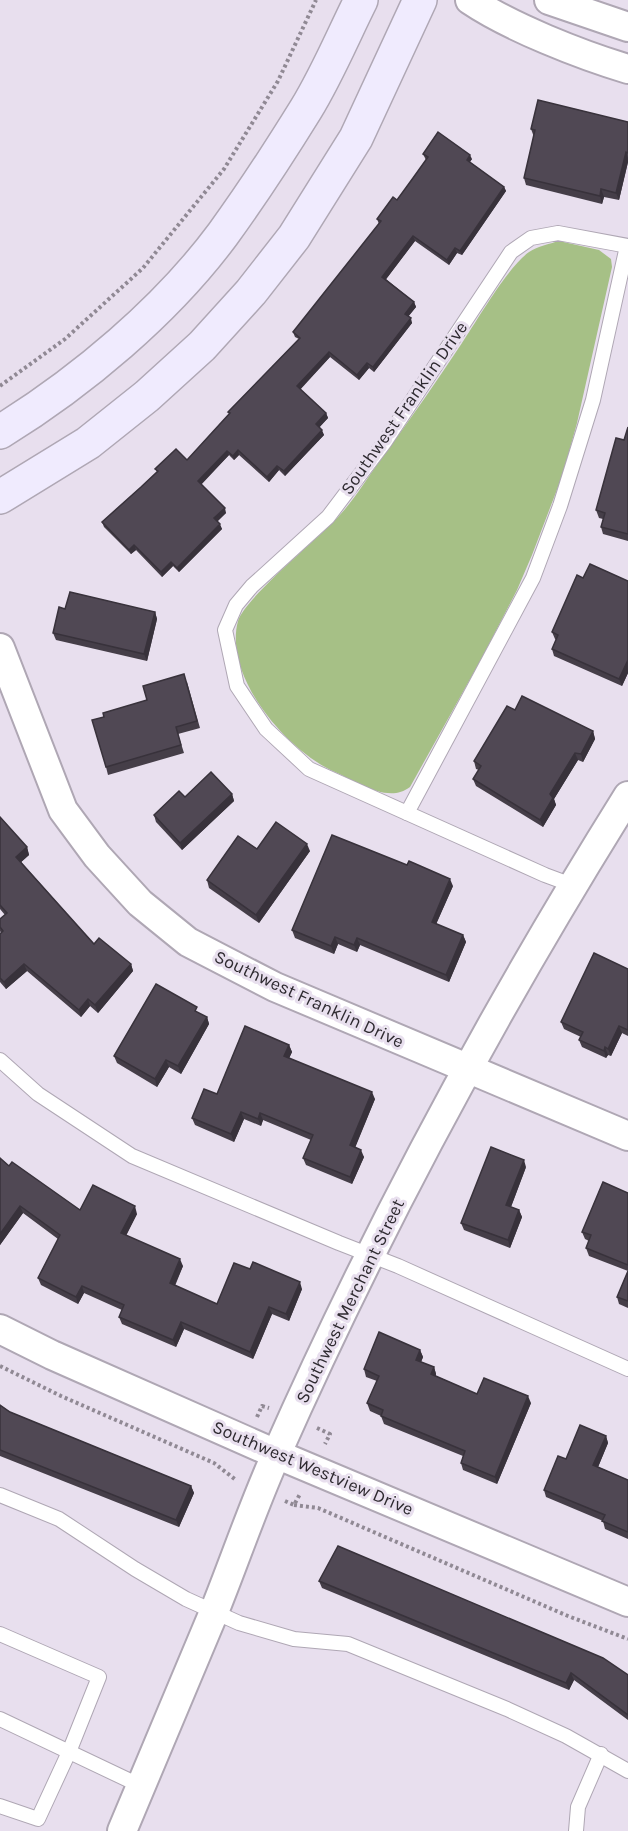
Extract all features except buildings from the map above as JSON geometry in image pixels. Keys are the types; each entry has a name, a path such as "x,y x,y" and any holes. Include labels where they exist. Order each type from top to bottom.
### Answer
{"main road":[{"path":"0,432 55,396 114,349 177,288 222,235 307,108 361,0"},
{"path":"0,497 87,442 147,396 202,346 251,292 294,237 356,138 420,0"}],"street":[{"path":"470,0 540,36 628,69"},
{"path":"549,0 628,27"},
{"name":"Southwest Franklin Drive","path":"0,648 63,810 97,856 140,903 188,942 275,987 628,1136"},
{"name":"Southwest Merchant Street","path":"122,1831 214,1611 276,1454 369,1256 467,1068 572,885 628,796"},
{"name":"Southwest Westview Drive","path":"0,1329 276,1454 628,1602"}],"lane":[{"name":"Southwest Franklin Drive","path":"407,813 533,578 560,506 593,400 627,246 558,233 531,238 511,252 384,443 328,517 252,586 236,605 225,630 237,686 266,729 309,769 545,875 572,885"},
{"path":"0,1060 38,1094 132,1156 369,1256 398,1266 628,1369"},
{"path":"0,1495 59,1520 186,1599 240,1623 294,1639 348,1644 507,1709 566,1736 628,1770"},
{"path":"0,1634 99,1677 36,1825 0,1806"},
{"path":"0,1719 141,1785"},
{"path":"576,1831 578,1807 601,1754"}],"path":[{"path":"0,386 65,339 143,268 224,169 278,81 316,0"},
{"path":"0,1366 61,1396 214,1463 233,1479"},
{"path":"294,1505 318,1508 568,1616 628,1639"}],"green space":[{"path":"559,241 599,250 611,259 612,267 577,423 563,474 517,590 410,787 401,792 392,793 373,790 316,762 279,730 263,710 249,688 240,665 236,643 238,621 253,598 351,502 462,343 493,294 520,260 529,252"}]}
